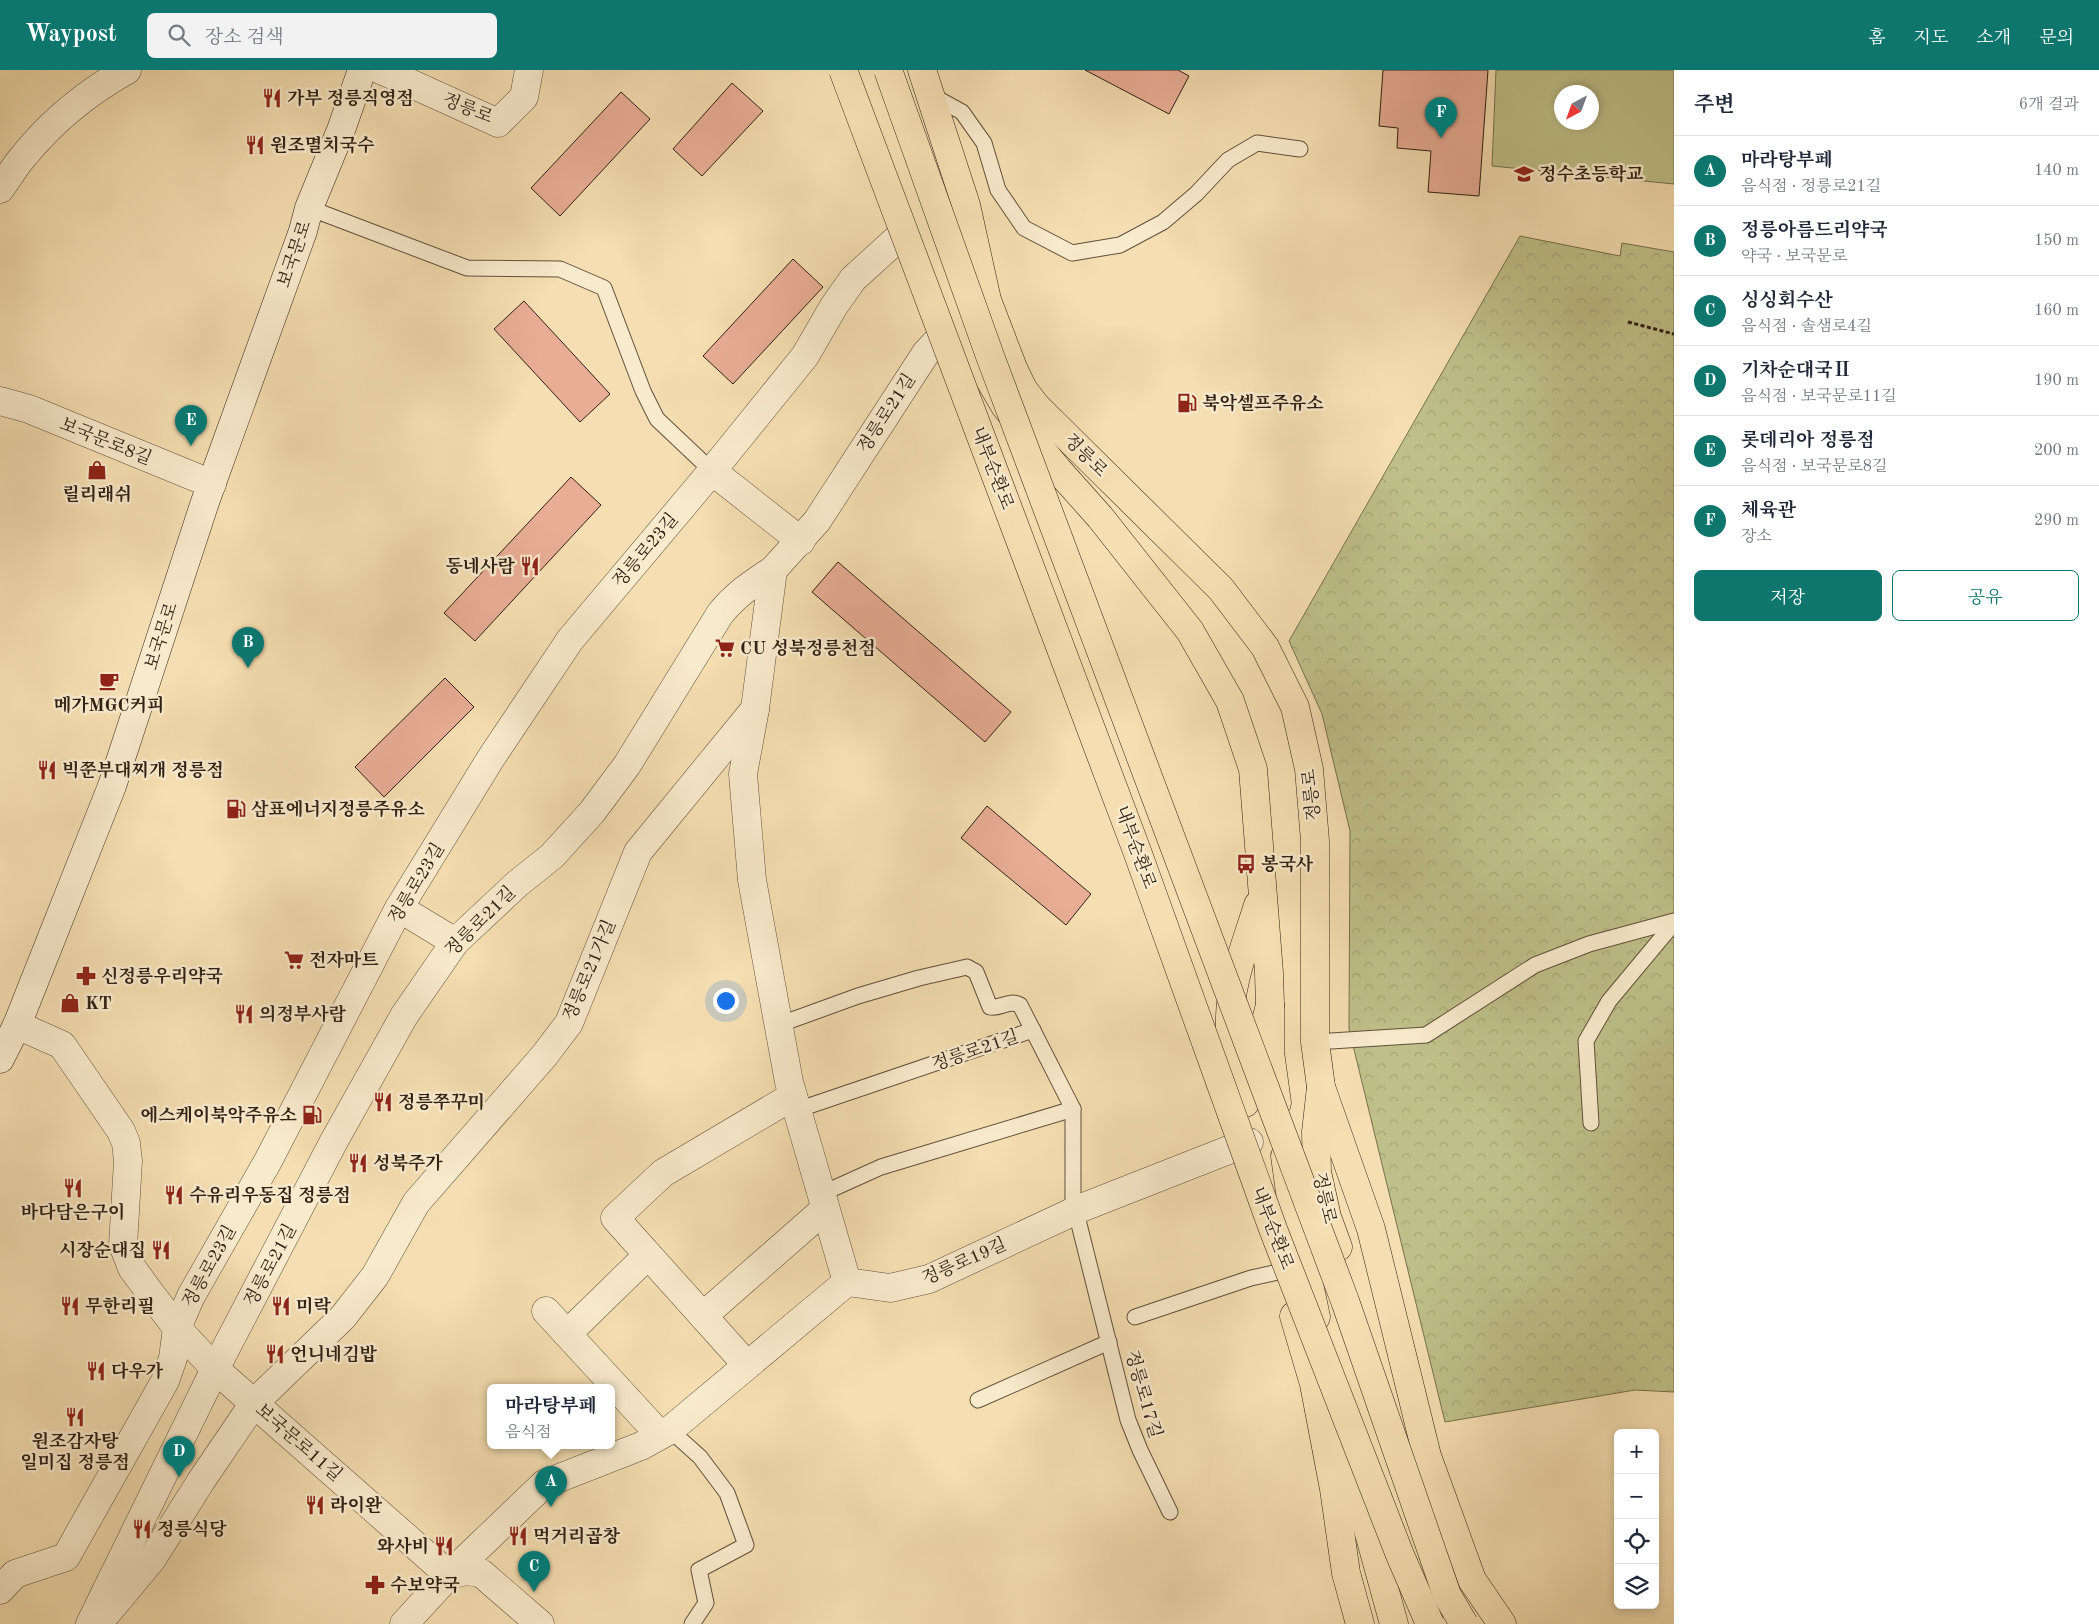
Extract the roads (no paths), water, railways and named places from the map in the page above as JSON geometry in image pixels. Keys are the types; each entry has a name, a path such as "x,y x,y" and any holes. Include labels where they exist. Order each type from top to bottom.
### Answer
{"main road":[{"name":"내부순환로","path":"843,70 1137,851 1273,1229 1400,1555 1430,1624"},
{"name":"정릉로","path":"864,70 956,320 1005,406 1100,517 1190,631 1230,701 1253,769 1269,974 1270,1005 1245,1103"},
{"name":"내부순환로","path":"888,70 990,356 1345,1301 1447,1595 1464,1624"},
{"path":"906,70 987,300"},
{"name":"정릉로","path":"926,82 966,205 987,300 1023,389 1036,406 1221,589 1265,647 1295,707 1309,769 1315,841 1315,1042 1321,1087 1316,1132 1317,1172 1327,1217 1413,1472 1422,1540 1439,1624"},
{"name":"정릉로","path":"1262,890 1245,947 1230,1010 1230,1040 1245,1103 1249,1142 1278,1272 1302,1338 1314,1384 1334,1489 1346,1573 1360,1624"},
{"path":"1270,1005 1270,1052 1291,1199 1338,1422 1392,1616"},
{"path":"1321,1087 1372,1229 1427,1456 1472,1580 1502,1624"}],"street":[{"path":"0,189 22,158 60,118 110,80 127,70"},
{"name":"보국문로","path":"0,1060 17,1025 112,786 212,484 303,231 309,208 341,130 362,70"},
{"name":"정릉로","path":"381,70 498,123 524,97 529,70"},
{"name":"정릉로23길","path":"0,1590 15,1574 66,1557 165,1382 173,1358 177,1328 192,1296 268,1161 399,908 491,758 570,640 805,356 834,306 853,279 920,218"},
{"name":"정릉로21길","path":"215,1370 334,1141 404,1016 455,942 517,884 552,856 592,812 628,765 720,614 731,600 745,588 773,570 801,541 926,352 956,320 987,300"},
{"name":"보국문로8길","path":"0,401 29,410 212,484"},
{"path":"712,470 801,541"},
{"path":"404,1624 449,1575 544,1484 641,1446 665,1433 847,1282 795,1103 778,1024 752,880 743,774 755,709 773,570"},
{"name":"정릉로21가길","path":"98,1624 152,1559 201,1481 254,1403 343,1317 375,1276 416,1203 544,1056 569,1023 638,852 755,709"},
{"path":"399,908 455,942"},
{"name":"보국문로11길","path":"17,1025 62,1045 121,1131 126,1143 128,1160 123,1245 132,1268 177,1328 215,1370 449,1575"},
{"name":"정릉로21길","path":"747,1365 615,1218 662,1174 795,1103"},
{"name":"정릉로19길","path":"847,1282 890,1288 929,1279 1078,1209 1249,1142"},
{"path":"703,1316 823,1201"},
{"path":"567,1334 648,1255"},
{"path":"546,1311 665,1433"},
{"path":"90,1624 215,1370"},
{"path":"449,1575 466,1571 481,1573 540,1624"}],"lane":[{"path":"926,82 962,112 984,143 998,190 1024,228 1072,253 1120,245 1162,222 1196,194 1228,160 1258,143 1300,150"},
{"name":"보국문로","path":"309,208 467,268 560,269 604,288 643,391 657,419 712,470"},
{"path":"1315,1042 1426,1035 1535,964 1588,944 1674,922"},
{"path":"1591,1123 1586,1041 1609,1001 1674,922"},
{"name":"정릉로21길","path":"778,1024 858,996 919,978 967,967 976,972 990,1007 995,1008 1011,1002 1020,1005 1033,1030 795,1103"},
{"path":"1033,1030 1073,1109 1074,1174 1072,1186 1078,1209"},
{"path":"823,1201 881,1167 1073,1109"},
{"name":"정릉로17길","path":"1078,1209 1128,1420 1140,1450 1170,1512"},
{"path":"1135,1316 1251,1278 1278,1272"},
{"name":"정릉로17길","path":"978,1400 1109,1342"},
{"path":"665,1433 700,1457 727,1493 746,1545 699,1570 706,1603 692,1624"}],"place":[{"name":"가부 정릉직영점","path":"272,98"},
{"name":"체육관","path":"1441,138"},
{"name":"원조멸치국수","path":"255,145"},
{"name":"정수초등학교","path":"1524,174"},
{"name":"북악셀프주유소","path":"1187,403"},
{"name":"롯데리아 정릉점","path":"191,446"},
{"name":"릴리래쉬","path":"97,470"},
{"name":"동네사람","path":"530,566"},
{"name":"CU 성북정릉천점","path":"725,648"},
{"name":"정릉아름드리약국","path":"248,668"},
{"name":"메가MGC커피","path":"109,681"},
{"name":"빅쭌부대찌개 정릉점","path":"47,770"},
{"name":"삼표에너지정릉주유소","path":"236,809"},
{"name":"봉국사","path":"1246,864"},
{"name":"전자마트","path":"294,960"},
{"name":"신정릉우리약국","path":"86,976"},
{"name":"KT","path":"70,1003"},
{"name":"의정부사람","path":"244,1014"},
{"name":"정릉쭈꾸미","path":"383,1102"},
{"name":"에스케이북악주유소","path":"312,1115"},
{"name":"성북주가","path":"358,1163"},
{"name":"바다담은구이","path":"73,1188"},
{"name":"수유리우동집 정릉점","path":"174,1195"},
{"name":"시장순대집","path":"161,1250"},
{"name":"무한리필","path":"70,1306"},
{"name":"미락","path":"281,1306"},
{"name":"언니네김밥","path":"275,1354"},
{"name":"다우가","path":"96,1371"},
{"name":"원조감자탕 일미집 정릉점","path":"75,1417"},
{"name":"기차순대국Ⅱ","path":"179,1477"},
{"name":"라이완","path":"315,1505"},
{"name":"마라탕부페","path":"551,1507"},
{"name":"정릉식당","path":"142,1529"},
{"name":"먹거리곱창","path":"518,1536"},
{"name":"와사비","path":"444,1546"},
{"name":"수보약국","path":"375,1585"},
{"name":"싱싱회수산","path":"534,1592"}]}
